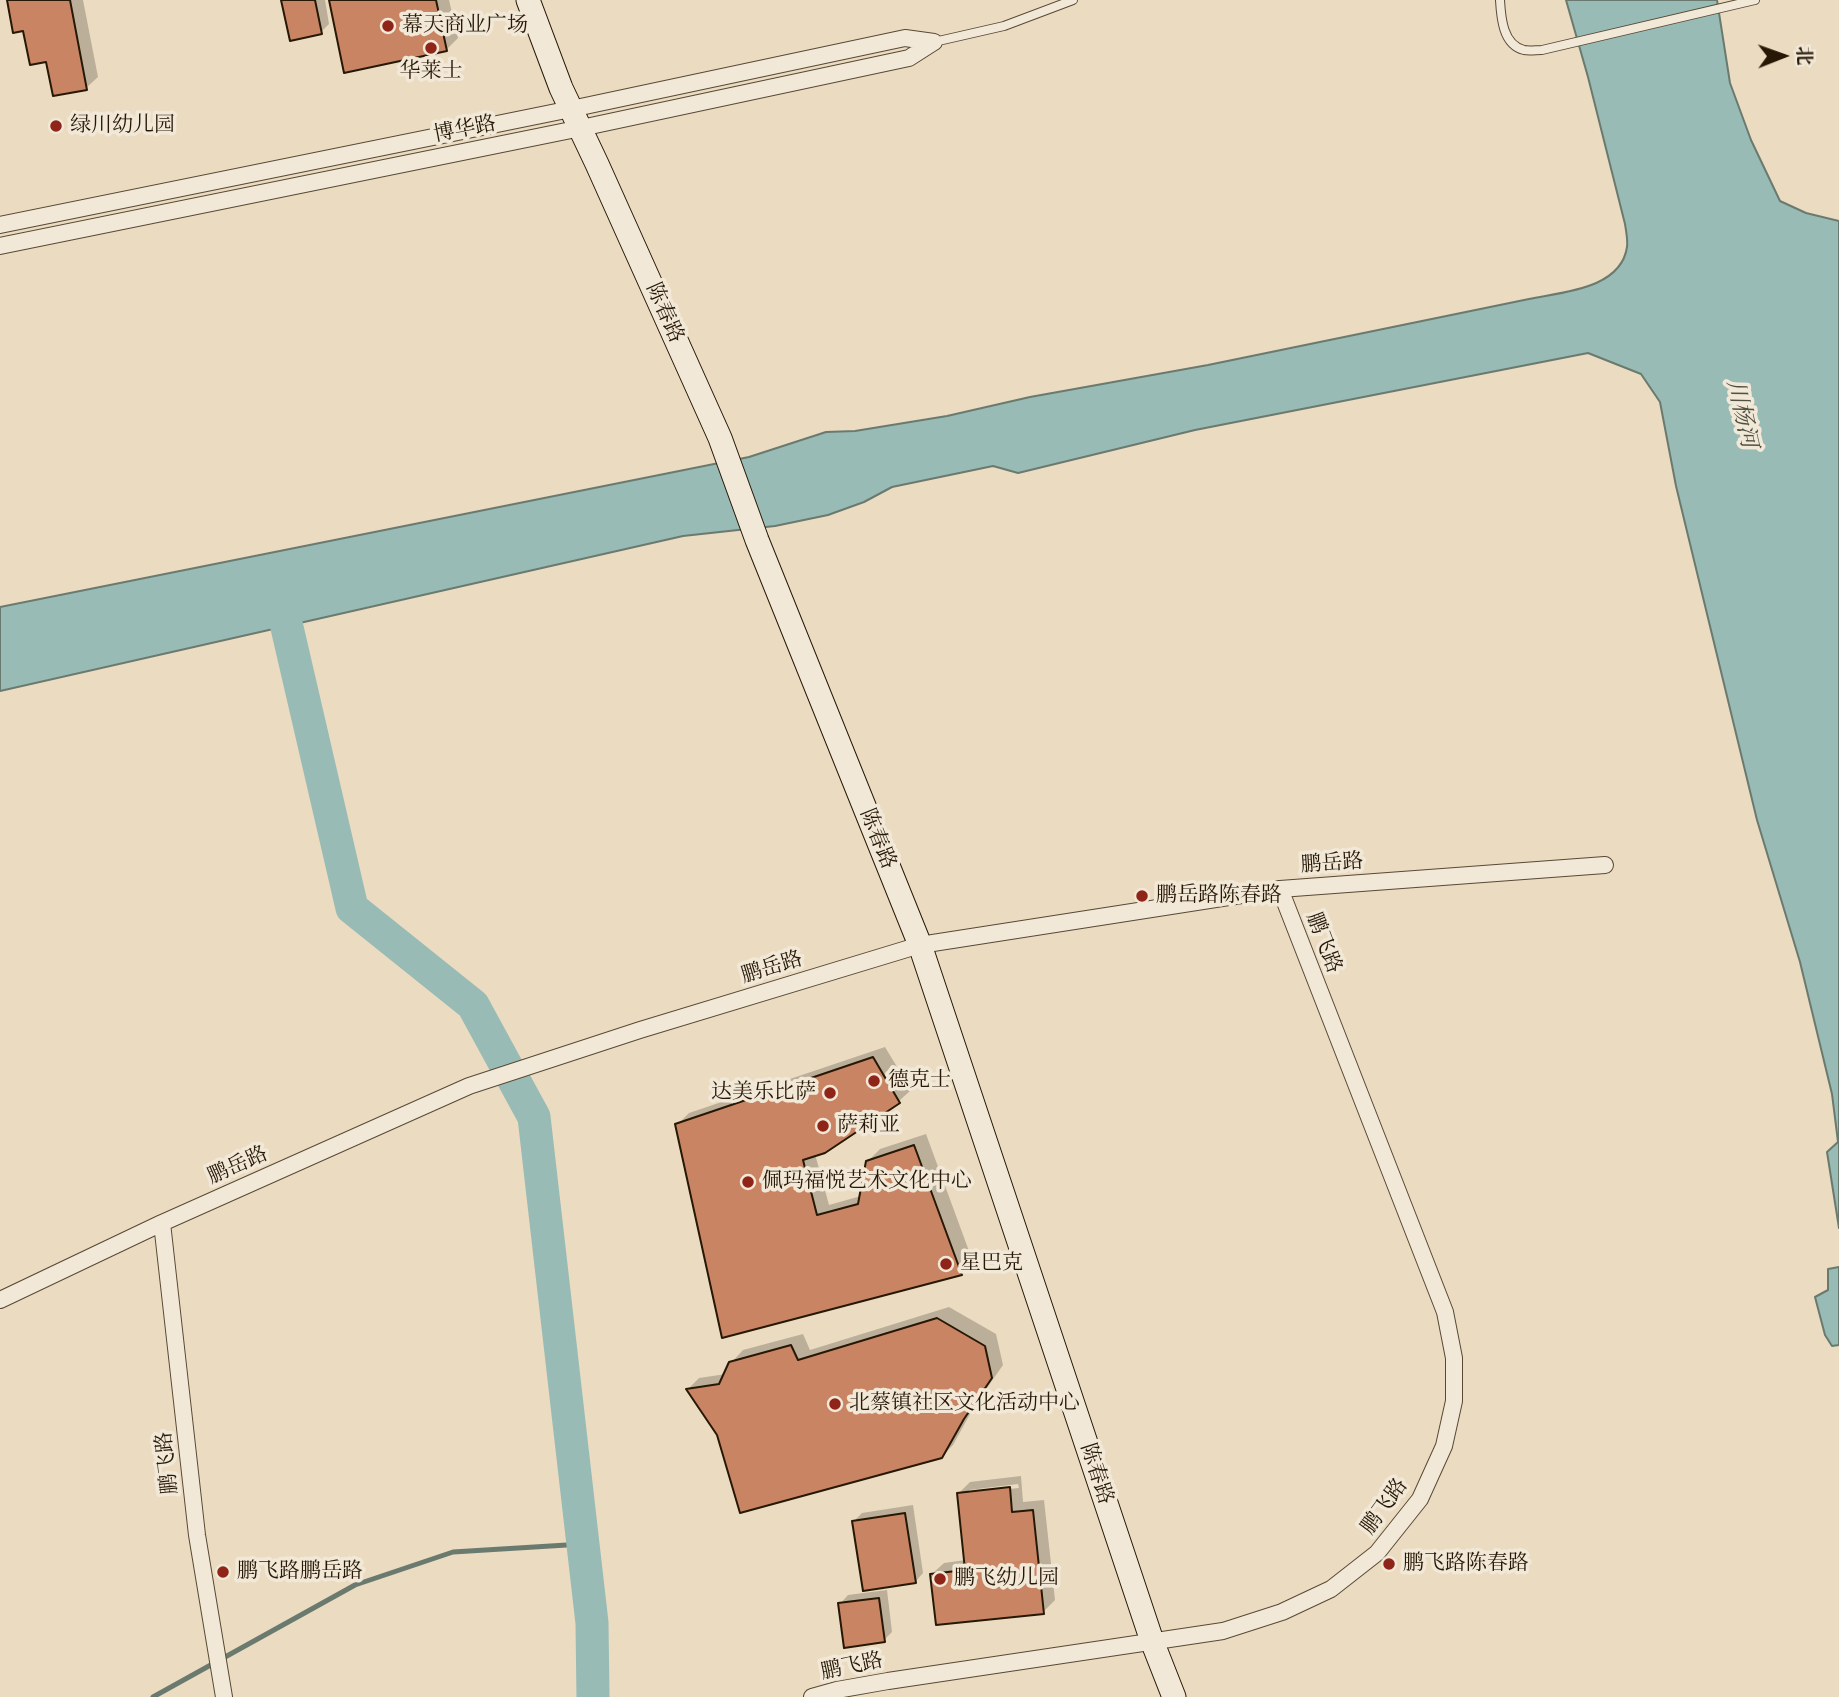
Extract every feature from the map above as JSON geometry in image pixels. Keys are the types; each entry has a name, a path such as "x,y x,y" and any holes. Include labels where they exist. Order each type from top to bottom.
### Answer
{"street":[{"name":"陈春路","path":"528,0 550,61 720,438 757,540 920,945 1174,1697"},
{"name":"博华路","path":"0,246 576,119 905,38 934,42"},
{"name":"博华路","path":"0,225 576,119"},
{"name":"鹏岳路","path":"0,1300 162,1223 469,1086 920,945 1280,889 1605,865"},
{"name":"鹏飞路","path":"812,1697 888,1681 1223,1631 1282,1612 1331,1590 1377,1553 1420,1499 1444,1446 1454,1401 1454,1358 1445,1312 1280,889"},
{"name":"鹏飞路","path":"162,1223 197,1535 225,1697"}],"lane":[{"name":"博华路","path":"934,42 1004,26 1073,0"},
{"path":"1500,0 1501,21 1509,40 1522,50 1542,50 1755,0"}],"water":[{"name":"川杨河","path":"1566,0 1717,0 1730,83 1751,140 1780,201 1806,213 1839,221 1839,1228 1827,1152 1838,1142 1832,1094 1800,962 1757,820 1676,486 1660,402 1641,374 1588,353 1195,430 1018,473 993,466 892,487 864,502 828,515 775,526 683,536 0,691 0,607 749,457 826,432 855,431 947,416 1030,397 1208,365 1573,291 1602,280 1614,272 1622,261 1627,247 1627,235"},
{"path":"1839,1267 1839,1345 1832,1346 1825,1335 1815,1297 1828,1290 1828,1269"}],"building":[{"path":"7,0 70,0 87,90 53,96 46,62 30,65 23,31 13,33"},
{"path":"281,0 315,0 322,34 290,41"},
{"name":"幕天商业广场","path":"329,0 436,0 447,51 344,73"},
{"name":"佩玛福悦艺术文化中心","path":"873,1057 900,1103 825,1153 803,1160 817,1215 858,1204 866,1161 914,1145 962,1275 722,1338 675,1124"},
{"name":"北蔡镇社区文化活动中心","path":"937,1318 985,1346 992,1378 942,1458 740,1513 717,1435 686,1389 719,1384 729,1362 791,1345 798,1360"},
{"path":"1010,1487 1012,1512 1033,1510 1044,1614 936,1625 930,1574 965,1570 957,1493"},
{"path":"905,1513 916,1583 863,1591 852,1521"},
{"path":"879,1598 885,1642 844,1648 838,1603"}],"waterway":[{"path":"276,580 352,908 473,1005 534,1117 592,1623 593,1697"},
{"path":"153,1697 355,1585 453,1552 583,1544"}],"place":[{"name":"幕天商业广场","path":"388,26"},
{"name":"华莱士","path":"431,48"},
{"name":"绿川幼儿园","path":"56,126"},
{"name":"鹏岳路陈春路","path":"1142,896"},
{"name":"德克士","path":"874,1081"},
{"name":"达美乐比萨","path":"830,1093"},
{"name":"萨莉亚","path":"823,1126"},
{"name":"佩玛福悦艺术文化中心","path":"748,1182"},
{"name":"星巴克","path":"946,1264"},
{"name":"北蔡镇社区文化活动中心","path":"835,1404"},
{"name":"鹏飞路陈春路","path":"1389,1564"},
{"name":"鹏飞路鹏岳路","path":"223,1572"},
{"name":"鹏飞幼儿园","path":"940,1579"}]}
